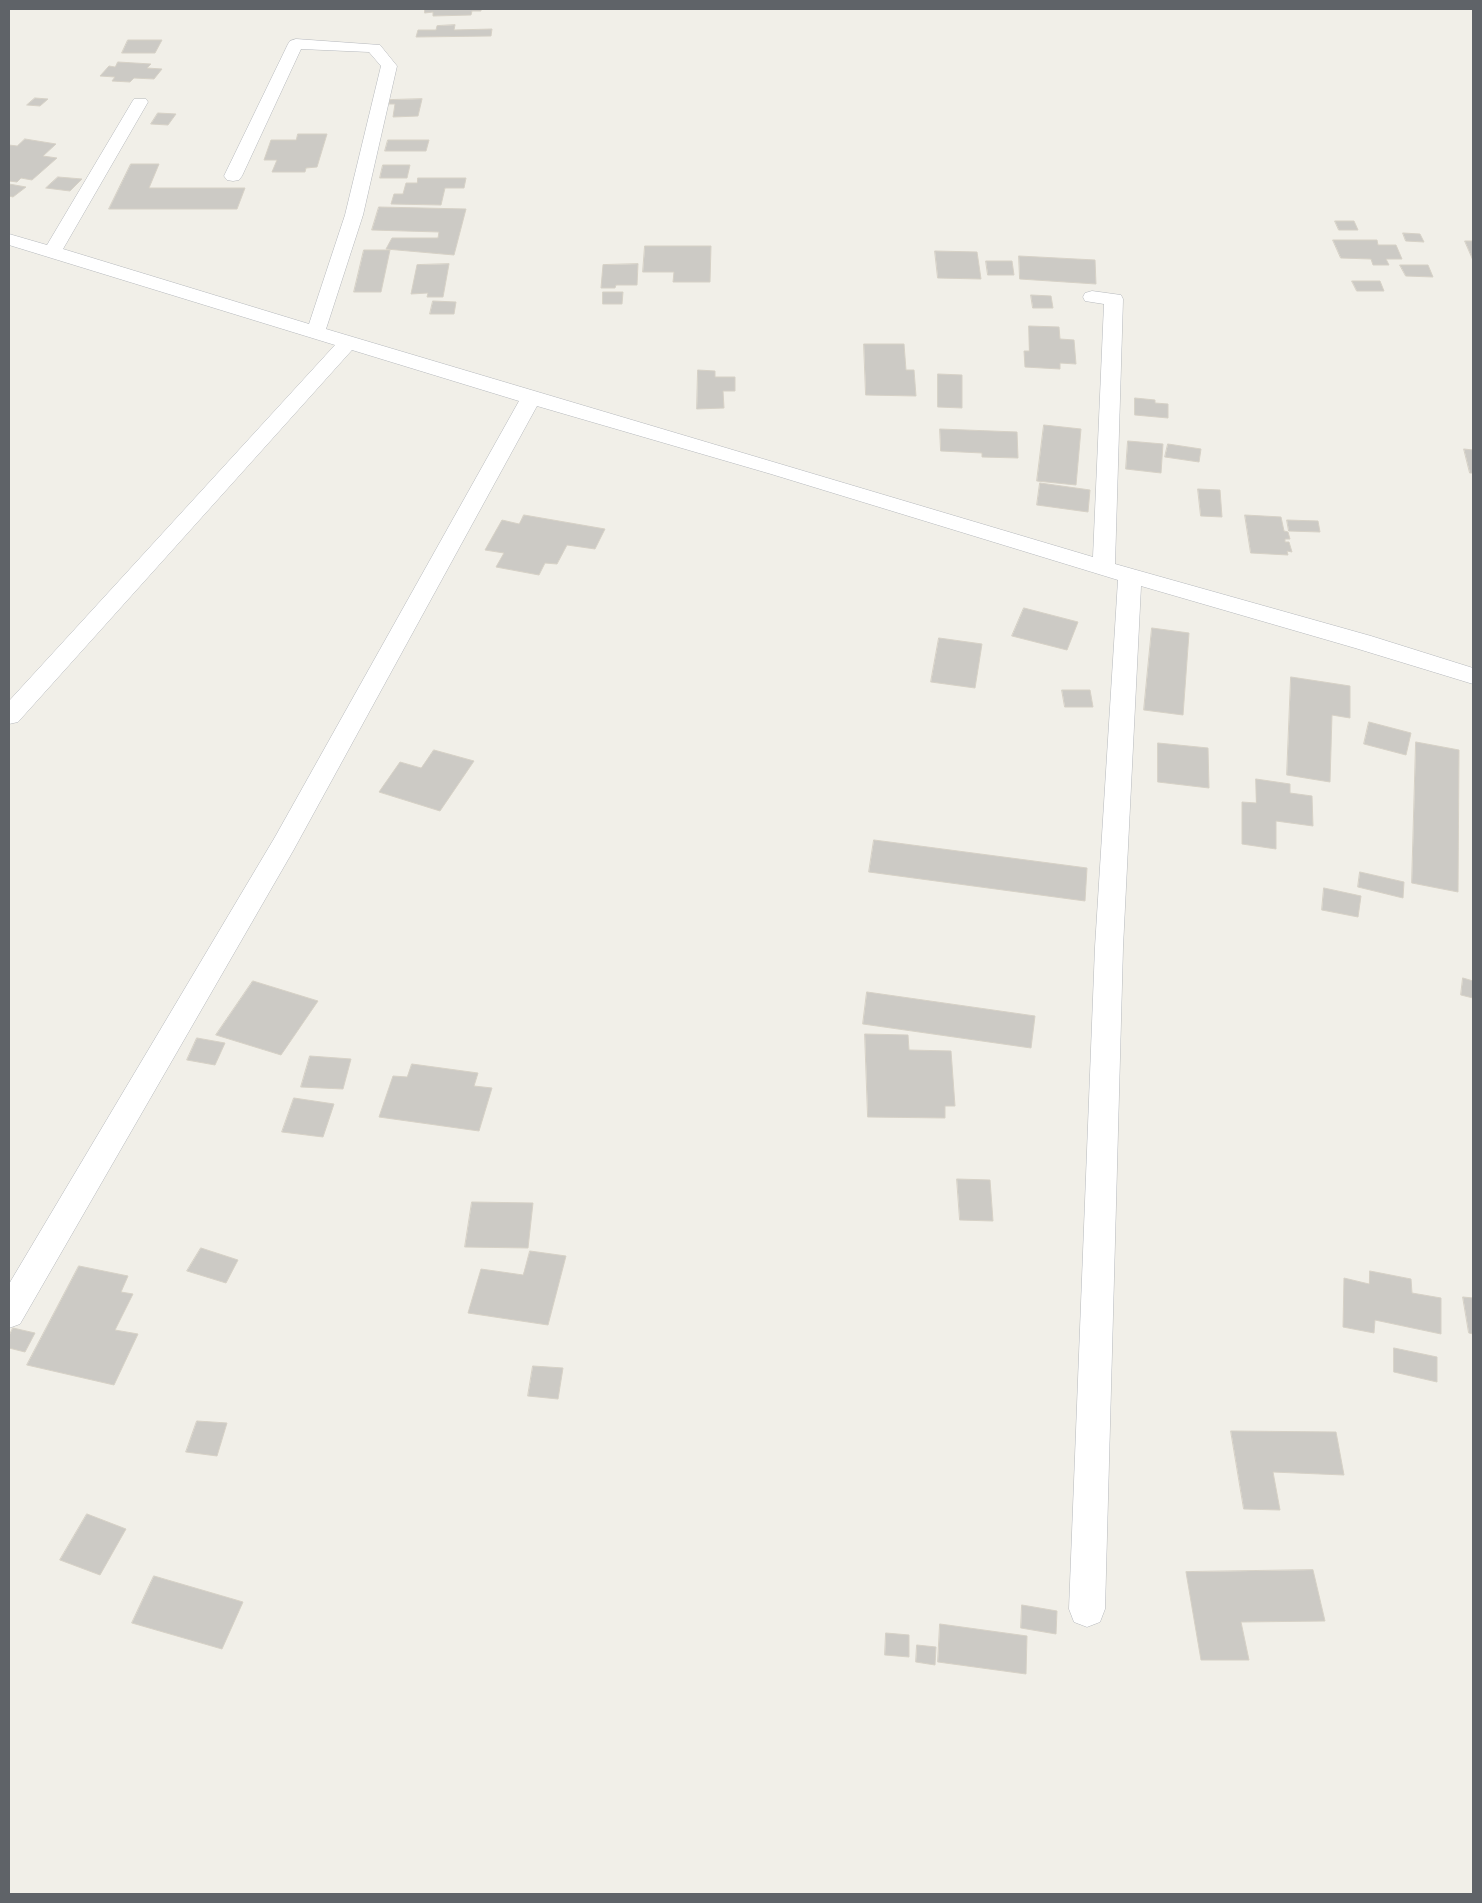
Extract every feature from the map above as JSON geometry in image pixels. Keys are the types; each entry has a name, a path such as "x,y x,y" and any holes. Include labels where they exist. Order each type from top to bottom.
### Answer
{"street":[{"path":"233,176 296,44 374,48 389,66 354,215 316,331"},
{"path":"52,252 140,102"},
{"path":"9,239 531,398 778,469 1117,572 1363,642 1473,676"},
{"path":"1087,1609 1109,947 1117,572 1114,299 1092,297"},
{"path":"9,716 349,341"},
{"path":"9,1313 284,844 531,398"}],"building":[{"path":"425,9 481,9 481,11 472,11 471,15 433,16 433,12 425,13"},
{"path":"455,25 454,30 492,29 491,36 416,37 418,30 436,30 437,26"},
{"path":"128,40 162,40 155,53 122,53"},
{"path":"118,62 151,64 147,68 162,69 154,79 134,78 130,82 112,81 115,77 100,76 109,66 115,67"},
{"path":"35,98 48,99 40,106 27,105"},
{"path":"422,99 418,116 393,117 395,104 389,104 390,100"},
{"path":"158,113 176,114 168,125 151,124"},
{"path":"298,134 327,134 317,167 306,168 305,172 272,172 277,160 264,160 271,140 296,140"},
{"path":"25,139 56,144 43,156 57,158 32,180 21,178 17,182 9,181 9,145 17,146"},
{"path":"388,140 429,140 426,151 385,151"},
{"path":"131,164 159,164 149,188 245,188 237,209 109,209"},
{"path":"383,165 410,165 407,178 380,178"},
{"path":"58,177 82,179 70,191 46,188"},
{"path":"418,178 466,178 464,188 445,188 441,205 391,204 394,194 403,194 406,183 417,183"},
{"path":"9,184 26,187 13,197 9,196"},
{"path":"379,207 466,209 454,255 386,249 392,238 438,238 439,232 372,230"},
{"path":"1335,221 1354,221 1358,230 1339,230"},
{"path":"1403,233 1420,234 1424,242 1406,241"},
{"path":"1333,240 1377,240 1378,245 1396,245 1402,259 1386,259 1389,265 1373,265 1371,259 1341,258"},
{"path":"1465,241 1473,241 1473,260"},
{"path":"645,246 711,246 710,282 673,282 674,272 643,272"},
{"path":"364,250 390,250 381,292 354,292"},
{"path":"935,251 977,252 981,279 938,278"},
{"path":"1019,256 1095,260 1096,284 1020,279"},
{"path":"986,261 1012,261 1014,275 988,275"},
{"path":"449,264 443,297 427,297 428,293 411,294 417,265"},
{"path":"638,264 637,285 616,285 615,288 601,288 603,265"},
{"path":"1400,265 1428,265 1433,277 1406,276"},
{"path":"1352,281 1380,281 1384,291 1357,291"},
{"path":"603,292 623,292 622,304 603,304"},
{"path":"1031,295 1051,296 1053,308 1033,308"},
{"path":"433,301 456,302 454,314 430,314"},
{"path":"1029,326 1059,327 1060,339 1074,340 1076,364 1060,363 1060,369 1025,367 1024,351 1029,351"},
{"path":"864,344 904,344 906,370 914,370 916,396 866,395"},
{"path":"698,370 715,371 715,377 735,377 735,391 723,391 724,408 697,409"},
{"path":"938,374 962,375 962,408 938,407"},
{"path":"1135,398 1155,400 1155,403 1168,404 1168,418 1135,415"},
{"path":"1044,425 1081,429 1076,485 1037,481"},
{"path":"940,429 1017,432 1018,458 982,457 982,453 941,451"},
{"path":"1128,441 1163,444 1161,473 1126,469"},
{"path":"1168,444 1201,449 1199,462 1165,457"},
{"path":"1464,449 1473,450 1473,473 1470,473"},
{"path":"1040,483 1090,490 1088,512 1037,505"},
{"path":"1198,489 1220,490 1222,517 1201,516"},
{"path":"524,515 605,529 595,549 567,545 557,564 545,563 539,575 496,567 504,553 485,550 502,520 519,524"},
{"path":"1245,515 1281,517 1284,531 1288,532 1290,539 1285,539 1285,542 1289,542 1292,552 1287,551 1288,555 1251,553"},
{"path":"1287,520 1318,521 1320,532 1289,531"},
{"path":"1024,608 1078,622 1067,650 1012,636"},
{"path":"1152,628 1189,633 1183,715 1144,710"},
{"path":"939,638 982,644 975,688 931,682"},
{"path":"1291,677 1350,686 1350,718 1332,715 1330,782 1287,775"},
{"path":"1062,690 1090,690 1093,707 1065,707"},
{"path":"1369,722 1411,733 1406,755 1364,744"},
{"path":"1416,742 1459,750 1458,892 1412,883"},
{"path":"1158,743 1208,748 1209,788 1158,782"},
{"path":"434,750 474,761 440,811 379,792 400,762 421,768"},
{"path":"1256,779 1290,784 1290,793 1312,796 1313,826 1276,821 1276,849 1242,844 1242,802 1256,803"},
{"path":"874,840 1087,868 1085,901 869,872"},
{"path":"1360,872 1404,882 1403,898 1358,887"},
{"path":"1324,888 1361,896 1358,917 1322,910"},
{"path":"1463,978 1473,981 1473,998 1461,995"},
{"path":"253,981 318,1001 281,1055 216,1035"},
{"path":"867,992 1035,1016 1031,1048 863,1024"},
{"path":"865,1034 908,1035 909,1050 951,1051 955,1106 945,1106 945,1118 868,1117"},
{"path":"197,1038 225,1043 215,1065 187,1060"},
{"path":"310,1056 351,1059 343,1089 301,1087"},
{"path":"412,1064 478,1073 474,1086 492,1088 479,1131 379,1117 393,1076 407,1077"},
{"path":"294,1098 334,1104 323,1137 282,1132"},
{"path":"957,1179 990,1180 993,1221 960,1220"},
{"path":"472,1202 533,1203 528,1248 465,1247"},
{"path":"201,1248 238,1260 226,1283 187,1271"},
{"path":"530,1251 566,1256 548,1325 468,1313 481,1269 523,1275"},
{"path":"79,1266 128,1276 121,1292 133,1294 115,1330 138,1334 114,1385 27,1365"},
{"path":"1370,1271 1411,1279 1412,1293 1441,1298 1441,1334 1375,1320 1374,1333 1343,1327 1344,1278 1369,1284"},
{"path":"1463,1297 1473,1298 1473,1334 1469,1333"},
{"path":"13,1328 35,1333 25,1352 9,1348 9,1336"},
{"path":"1394,1348 1437,1357 1437,1382 1394,1372"},
{"path":"533,1366 563,1368 558,1399 528,1396"},
{"path":"197,1421 227,1423 217,1456 186,1452"},
{"path":"1231,1431 1336,1432 1344,1475 1273,1472 1280,1510 1244,1509"},
{"path":"87,1514 126,1529 100,1575 60,1560"},
{"path":"1313,1570 1325,1621 1241,1622 1249,1660 1201,1660 1186,1572"},
{"path":"154,1576 243,1602 222,1649 132,1623"},
{"path":"1022,1605 1057,1611 1056,1634 1021,1628"},
{"path":"940,1624 1027,1636 1026,1674 938,1662"},
{"path":"886,1633 909,1635 909,1657 885,1655"},
{"path":"917,1645 936,1647 935,1665 916,1662"}]}
